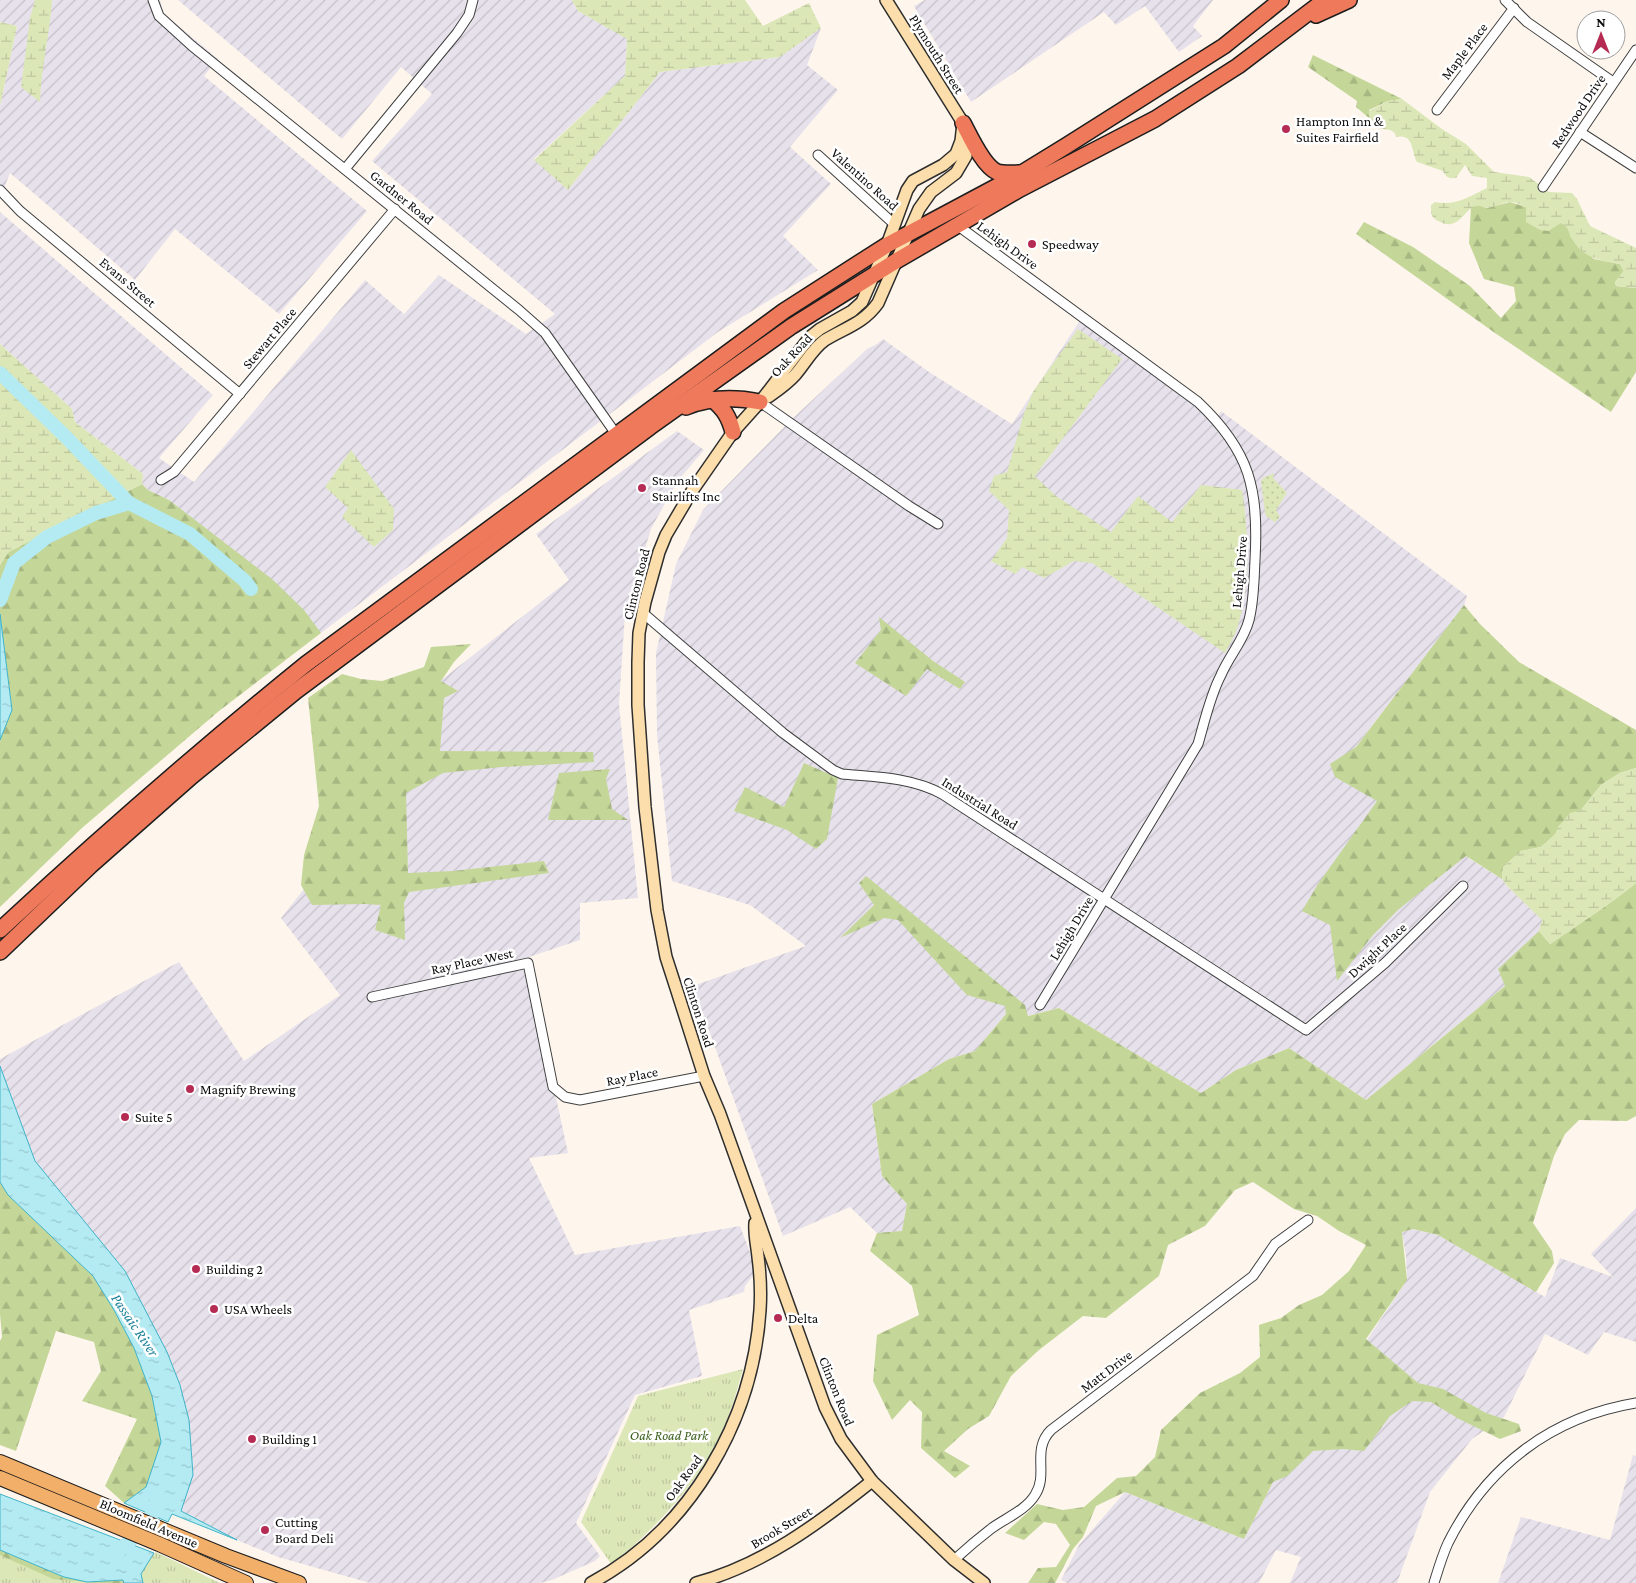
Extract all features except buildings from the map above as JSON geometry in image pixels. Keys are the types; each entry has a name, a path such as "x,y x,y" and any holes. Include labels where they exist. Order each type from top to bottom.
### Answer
{"highway":[{"path":"0,930 157,788 292,675 784,311 887,245 1022,172 1224,46 1281,0"},
{"path":"0,952 97,860 192,776 290,696 650,428 792,326 896,261 1020,189 1155,119 1238,66 1325,0"},
{"path":"1296,23 1348,0"},
{"path":"963,123 988,166 996,172 1006,174 1022,172"},
{"path":"650,428 687,406 712,399 740,398 760,402"},
{"path":"712,399 723,408 729,418 733,432"}],"main road":[{"name":"Bloomfield Avenue","path":"0,1462 252,1566 298,1583"},
{"name":"Bloomfield Avenue","path":"0,1478 159,1544 246,1583"}],"street":[{"name":"Gardner Road","path":"153,0 159,16 166,24 519,310 545,334 616,434"},
{"path":"345,169 457,33 469,15 473,0"},
{"name":"Plymouth Street","path":"886,0 963,123 967,142 964,161 956,172 925,199 907,235"},
{"path":"1505,0 1527,22 1613,82"},
{"name":"Maple Place","path":"1436,110 1514,8"},
{"name":"Redwood Drive","path":"1544,187 1636,50"},
{"path":"887,245 905,195 914,181 943,165 956,154 961,141 963,123"},
{"path":"1580,132 1636,168"},
{"name":"Valentino Road","path":"818,155 894,224"},
{"name":"Evans Street","path":"0,190 20,211 240,394"},
{"name":"Stewart Place","path":"161,480 174,472 395,209"},
{"name":"Lehigh Drive","path":"957,225 1205,408 1218,420 1238,449 1247,470 1256,505 1255,576 1248,622 1239,643 1221,674 1211,698 1198,744 1040,1005"},
{"name":"Oak Road","path":"760,402 795,376 815,349 824,341 850,328 872,312 878,303 907,235"},
{"name":"Oak Road","path":"760,402 810,337 820,328 852,312 862,302 887,245"},
{"path":"760,402 909,506 938,524"},
{"name":"Clinton Road","path":"760,402 733,432 692,491 666,536 659,552 643,613 638,662 638,705 657,910 666,957 704,1076 720,1114 833,1425 872,1481 954,1560 984,1583"},
{"name":"Industrial Road","path":"643,613 783,733 833,770 842,774 906,781 929,787 1306,1030"},
{"name":"Dwight Place","path":"1306,1030 1384,963 1463,886"},
{"name":"Ray Place West","path":"372,997 528,963 553,1087 565,1097"},
{"name":"Ray Place","path":"565,1097 580,1100 704,1076"},
{"name":"Oak Road","path":"591,1583 631,1556 661,1530 701,1483 724,1446 742,1402 751,1369 758,1330 760,1298 754,1230 755,1214"},
{"name":"Matt Drive","path":"954,1560 991,1529 1026,1506 1035,1495 1040,1480 1040,1449 1051,1430 1253,1276 1275,1244 1308,1220"},
{"path":"760,1298 765,1287 780,1281"},
{"path":"1434,1583 1448,1544 1475,1500 1490,1480 1508,1463 1548,1433 1570,1422 1593,1412 1636,1402"},
{"name":"Brook Street","path":"696,1583 736,1569 789,1542 837,1510 872,1481"}],"shaded area":[{"path":"0,0 160,0 163,13 218,59 204,76 367,211 279,314 175,229 135,280 10,173 3,191 0,186 0,106 17,26 0,22"},
{"path":"178,0 572,0 578,11 627,38 625,76 534,159 568,190 660,72 780,57 821,28 807,65 838,90 790,147 831,184 783,236 818,270 718,332 321,633 169,500 148,490 142,484 143,474 75,422 72,409 0,344 0,212 213,395 159,458 194,482 365,280 404,314 439,275 526,334 555,314 372,161 432,94 401,67 342,139"},
{"path":"925,0 1213,0 1193,26 1202,36 1179,52 1145,6 1116,25 1104,12 971,102 914,6"},
{"path":"1081,319 1215,420 1221,411 1467,596 1464,606 1335,774 1502,879 1543,920 1539,931 1505,986 1366,1100 1289,1048 1236,1070 1201,1093 1059,1008 1019,1018 1006,1014 975,1051 949,1059 872,1104 882,1176 907,1204 902,1232 877,1233 850,1207 783,1236 693,986 806,946 750,905 672,881 657,735 656,653 676,564 703,510 790,421 867,349 883,339 929,372 1012,424"},
{"path":"677,431 704,450 676,483 651,529 625,614 619,704 638,898 580,903 580,940 526,958 568,1153 529,1158 575,1255 740,1226 757,1271 745,1286 744,1292 689,1310 702,1376 635,1395 576,1523 600,1556 595,1561 552,1580 540,1583 370,1583 278,1557 237,1540 181,1511 193,1475 189,1420 180,1385 167,1352 125,1271 35,1161 0,1066 0,1059 179,962 244,1061 340,995 281,918 304,889 408,884 405,789 440,681 569,580 536,534"},
{"path":"1636,1208 1636,1342 1604,1332 1588,1355 1545,1334 1504,1417 1472,1439 1430,1492 1397,1583 1290,1583 1301,1557 1276,1550 1259,1583 1067,1583 1061,1580 1079,1545 1125,1492 1244,1539 1276,1476 1407,1280 1402,1232 1413,1229 1438,1235 1545,1297 1560,1258 1613,1277 1591,1254"},
{"path":"1633,1455 1636,1456 1636,1583 1498,1583 1521,1517 1610,1540"}],"green space":[{"path":"35,0 52,0 40,102 21,87 30,18"},
{"path":"572,0 745,0 763,26 809,3 821,28 780,57 660,72 568,190 534,160 625,76 627,39 578,11"},
{"path":"0,22 17,26 0,106"},
{"path":"1313,55 1402,99 1388,101 1369,110 1369,118 1356,107 1357,101 1308,67"},
{"path":"1402,99 1442,129 1466,144 1494,172 1529,177 1549,192 1572,193 1577,199 1590,226 1636,248 1636,288 1616,286 1615,282 1624,271 1620,264 1586,254 1576,245 1567,228 1561,223 1548,231 1540,230 1526,222 1526,207 1517,203 1506,202 1488,208 1472,207 1457,222 1452,224 1445,224 1436,220 1432,215 1431,205 1435,202 1455,202 1474,195 1487,188 1487,178 1472,176 1465,165 1456,178 1448,177 1443,171 1417,162 1409,140 1402,136 1396,137 1395,133 1390,130 1377,128 1369,118 1369,111 1388,101"},
{"path":"1510,202 1526,207 1548,231 1561,222 1569,228 1571,237 1594,259 1620,264 1624,271 1615,282 1616,286 1636,288 1636,372 1611,412 1495,333 1356,234 1364,222 1413,247 1470,286 1501,318 1516,301 1514,287 1484,279 1469,243 1471,207 1478,205 1487,208"},
{"path":"1078,329 1122,359 1035,476 1056,496 1111,532 1138,496 1172,522 1201,485 1242,490 1247,542 1247,578 1242,612 1237,629 1225,653 1092,563 1074,561 1044,578 1022,567 1015,574 991,561 1007,538 1009,510 989,491 994,476 1007,472 1024,413 1034,390"},
{"path":"0,344 72,409 75,422 143,474 142,484 9,552 0,565"},
{"path":"351,450 394,509 393,530 374,547 342,517 348,508 325,487"},
{"path":"1274,473 1273,478 1287,493 1276,510 1280,517 1275,522 1266,516 1261,481 1263,478"},
{"path":"142,484 148,490 169,500 272,579 304,610 321,633 219,711 82,828 0,907 0,740 12,710 0,614 0,565 8,552"},
{"path":"1464,605 1480,624 1519,662 1636,730 1636,768 1620,773 1601,785 1581,810 1559,826 1556,834 1541,847 1521,851 1503,867 1502,879 1466,856 1399,909 1373,935 1337,981 1330,925 1302,911 1318,884 1377,801 1335,777 1330,764 1356,747"},
{"path":"879,617 933,661 965,682 960,689 927,669 906,696 855,663 881,630"},
{"path":"471,644 454,662 441,681 458,691 444,698 440,751 593,752 594,762 502,767 443,773 406,793 408,873 453,871 544,861 549,873 409,892 404,903 405,940 375,930 381,905 312,905 301,885 304,855 319,806 308,698 342,674 361,679 382,681 424,667 431,647"},
{"path":"804,763 838,778 827,839 816,849 787,830 734,811 745,787 784,807"},
{"path":"1636,768 1636,883 1605,907 1550,944 1539,931 1542,920 1502,879 1503,867 1521,851 1541,847 1555,834 1570,813 1581,810 1601,785 1620,773"},
{"path":"610,769 606,779 612,809 628,820 548,820 559,773"},
{"path":"866,876 1025,1005 1028,1016 1059,1008 1201,1093 1236,1070 1289,1048 1366,1100 1505,986 1498,969 1539,931 1550,944 1605,907 1636,883 1636,1116 1627,1121 1579,1120 1565,1134 1554,1156 1533,1223 1552,1251 1554,1263 1536,1292 1438,1235 1413,1229 1402,1232 1407,1280 1366,1339 1418,1383 1443,1389 1486,1413 1519,1424 1521,1431 1500,1439 1459,1419 1431,1402 1412,1401 1390,1416 1364,1451 1343,1449 1313,1451 1287,1476 1273,1482 1244,1539 1125,1492 1096,1506 1083,1537 1073,1549 1055,1583 1028,1583 1038,1568 1056,1567 1070,1545 1056,1524 1044,1522 1024,1540 1005,1533 1037,1504 1063,1510 1084,1507 1117,1478 1136,1476 1155,1457 1161,1430 1200,1393 1240,1373 1260,1357 1259,1325 1281,1318 1299,1305 1322,1295 1349,1271 1366,1245 1339,1231 1317,1216 1294,1209 1253,1182 1235,1190 1205,1226 1168,1245 1159,1276 1106,1318 1083,1316 1039,1350 1011,1376 989,1416 968,1429 944,1451 970,1466 955,1478 921,1448 922,1412 910,1400 892,1420 873,1381 877,1335 919,1315 912,1286 870,1251 877,1233 902,1231 907,1204 882,1176 872,1104 949,1059 975,1051 1006,1014 1005,1006 967,995 898,920 884,918 840,938 874,905 859,883"},
{"path":"0,1182 8,1195 93,1276 134,1348 152,1396 161,1442 146,1487 124,1503 105,1486 137,1419 82,1401 101,1371 94,1342 56,1331 16,1451 0,1445 0,1341 2,1337 0,1314"},
{"name":"Oak Road Park","path":"743,1369 727,1420 705,1463 664,1516 612,1565 581,1522 638,1396"},
{"path":"0,1550 64,1577 87,1582 123,1580 124,1583 0,1583"},
{"path":"156,1552 220,1583 122,1583"},
{"path":"0,1555 53,1579 99,1583 0,1583"}],"water":[{"path":"0,614 12,710 0,740"},
{"path":"0,1066 35,1161 125,1271 167,1352 180,1385 189,1420 193,1475 181,1511 237,1540 172,1514 168,1522 124,1503 146,1487 161,1442 152,1396 134,1348 93,1276 8,1195 0,1182"},
{"path":"0,1494 154,1553 141,1574 143,1583 124,1583 123,1580 87,1582 64,1577 0,1550"}],"waterway":[{"path":"0,373 66,437 129,503 96,513 47,537 14,563 0,600"},
{"path":"129,503 190,534 245,581 251,589"},
{"name":"Passaic River","path":"114,1555 147,1526 158,1498"}],"place":[{"name":"Hampton Inn & Suites Fairfield","path":"1286,129"},
{"name":"Speedway","path":"1032,244"},
{"name":"Stannah Stairlifts Inc","path":"642,488"},
{"name":"Magnify Brewing","path":"190,1089"},
{"name":"Suite 5","path":"125,1117"},
{"name":"Building 2","path":"196,1269"},
{"name":"USA Wheels","path":"214,1309"},
{"name":"Delta","path":"778,1318"},
{"name":"Building 1","path":"252,1439"},
{"name":"Cutting Board Deli","path":"265,1530"}]}
